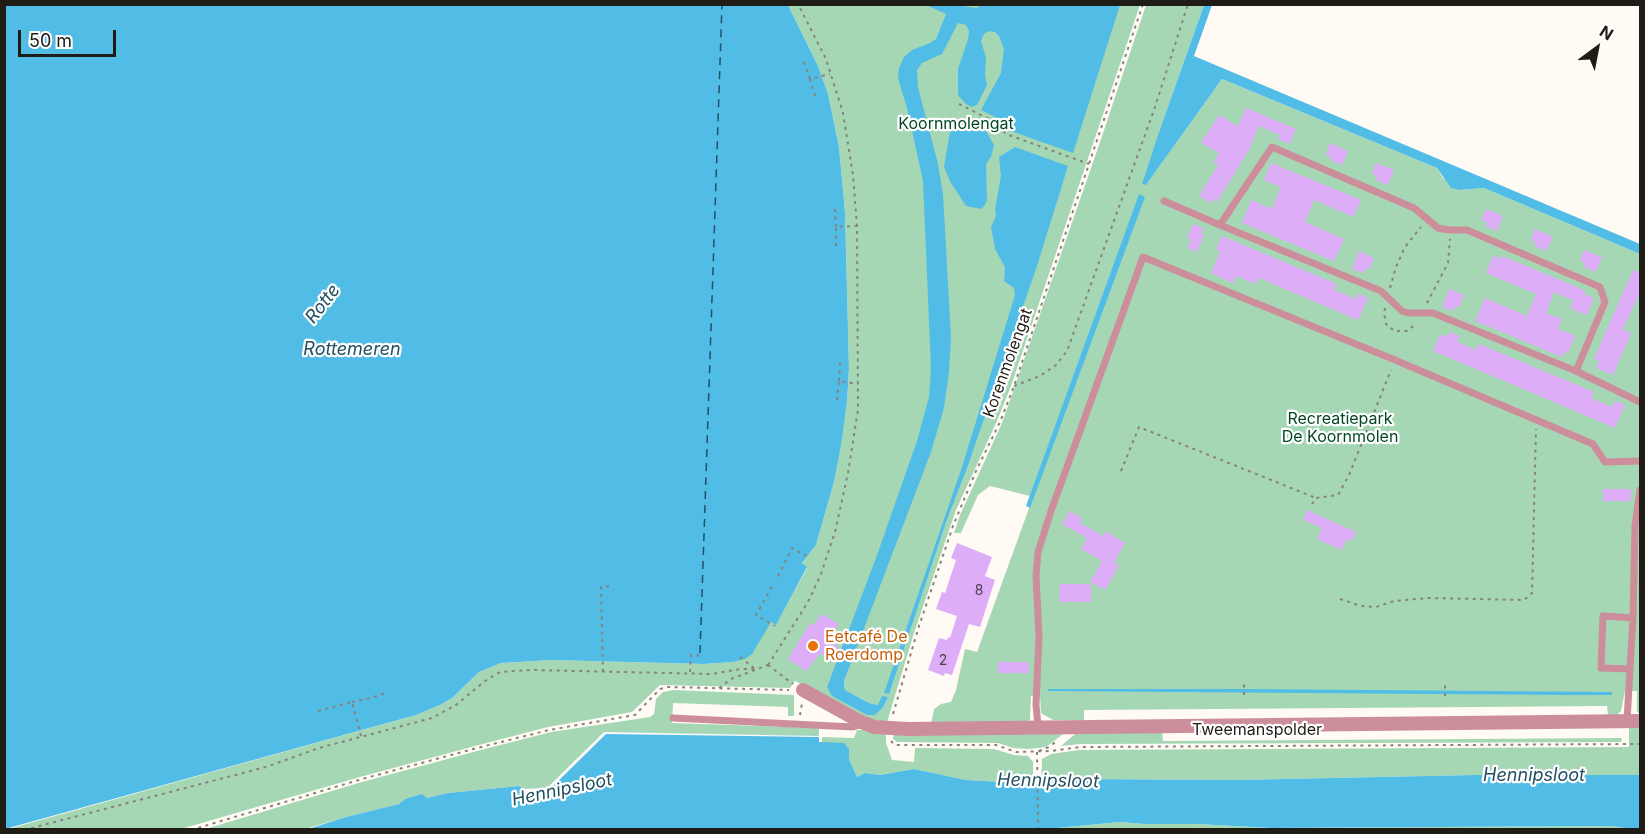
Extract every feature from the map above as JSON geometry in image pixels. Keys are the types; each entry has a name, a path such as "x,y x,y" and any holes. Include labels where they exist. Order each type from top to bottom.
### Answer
{"street":[{"name":"Tweemanspolder","path":"803,690 874,727 908,729 1634,721"}],"lane":[{"path":"1220,225 1272,147 1414,208 1438,228 1449,231 1467,230 1600,287 1605,302 1576,371"},
{"path":"1164,201 1381,291 1402,311 1433,313 1576,371 1641,402"},
{"path":"1038,726 1036,705 1039,636 1036,576 1038,552 1143,257 1593,444 1605,462 1641,461"},
{"name":"Tweemanspolder","path":"1634,721 1630,669 1635,526 1641,490"},
{"path":"1630,669 1602,668 1603,616 1633,618"},
{"path":"672,718 853,727 866,723"}],"path":[{"path":"719,688 731,679 768,664 808,602 821,574 835,532 848,474 858,410 857,226 853,175 845,124 826,59 798,4"},
{"name":"Korenmolengat","path":"892,727 894,707 957,514 1000,422 1014,386 1143,4"},
{"path":"1014,386 1040,376 1056,365 1067,351 1155,107 1188,4"},
{"path":"804,62 815,96"},
{"path":"810,79 830,74"},
{"path":"959,104 993,121 1006,134 1089,164"},
{"path":"835,209 836,246"},
{"path":"1427,221 1405,247 1396,267 1384,313 1386,324 1394,331 1408,331 1423,311 1448,263 1451,247 1449,231"},
{"path":"836,227 857,226"},
{"path":"1121,471 1139,427 1316,498 1338,495 1349,475 1395,360"},
{"path":"837,400 840,362"},
{"path":"839,381 858,384"},
{"path":"1340,599 1361,606 1376,607 1394,601 1428,598 1524,600 1532,593 1536,421"},
{"path":"1312,504 1316,498"},
{"path":"777,576 792,548 808,557"},
{"path":"603,672 601,587 611,586"},
{"path":"772,586 756,615 775,626"},
{"path":"690,673 692,655 697,656 700,653"},
{"path":"740,657 755,669"},
{"path":"768,664 803,690"},
{"path":"24,830 266,767 319,748 432,718 456,705 485,681 500,672 532,669 712,674 755,669"},
{"path":"1244,684 1244,695"},
{"path":"1445,685 1445,696"},
{"path":"192,830 362,779 487,746 549,730 635,715 660,689 668,687 803,690"},
{"path":"318,711 371,699 388,692"},
{"path":"352,702 361,736"},
{"name":"Tweemanspolder","path":"892,727 891,741 895,745 996,745 1016,752 1093,747 1641,744"},
{"path":"1037,752 1038,830"}],"green space":[{"name":"Koornmolengat","path":"788,5 1140,5 1011,386 956,510 914,633 887,722 868,719 795,681 790,688 660,685 632,712 548,727 360,777 181,829 5,830 416,715 452,698 479,672 501,663 551,660 704,664 732,662 771,622 776,624 807,568 802,563 816,545 834,482 847,402 849,369 845,212 839,147 828,94 818,66","holes":["866,618 844,681 845,690 869,703 878,705 888,697 884,706 867,715 829,681"]},
{"name":"Recreatiepark De Koornmolen","path":"1146,5 1204,5 1160,129 1146,185 1222,79 1437,168 1443,178 1460,190 1484,188 1640,254 1640,714 1637,712 1637,691 1625,691 1621,711 1617,715 1608,715 1607,706 1084,710 1084,720 1053,720 1041,713 1040,696 1031,696 1030,720 1022,724 931,724 934,709 941,704 951,702 965,649 977,652 1142,196 1139,195 1030,496 990,486 978,495 961,533 954,533 1002,423"},
{"path":"673,690 794,695 794,716 788,716 788,707 673,703 672,723 819,728 819,736 604,732 547,788 524,789 519,786 448,793 427,798 421,795 405,799 399,804 305,829 202,830 362,782 551,732 650,717 654,714 656,699 663,692"},
{"path":"1629,726 1640,726 1640,775 1474,775 1237,780 1079,779 1041,784 1042,759 1051,754 1079,750 1629,747"},
{"path":"857,730 886,730 886,743 892,760 914,762 915,748 994,749 1014,755 1028,756 1033,762 1033,784 966,780 914,769 880,775 865,773 857,777 849,759 849,749 822,742 822,737 854,738"},
{"path":"1080,730 1162,730 1163,741 1622,738 1621,742 1080,744 1061,746"},
{"path":"894,731 1067,731 1046,747 1029,749 1013,748 998,743 897,742 893,739"},
{"path":"1120,822 1270,828 1611,826 1635,829 1036,830"}],"water":[{"path":"984,4 1120,5 1073,153 1008,130 995,117 981,110 1001,73 1004,49 995,32 989,31 984,34 981,41 986,58 987,85 977,105 971,107 958,95 958,69 969,31 966,25 958,23 942,54 922,63 917,70 918,87 938,164 943,194 951,337 949,372 944,408 931,452 844,681 845,690 869,703 878,705 882,696 888,697 884,706 875,715 867,715 832,696 827,687 917,441 929,397 931,369 923,181 898,78 899,68 904,57 912,50 936,39 946,14 926,5 958,5 976,8"},
{"name":"Rottemeren","path":"5,5 788,5 818,66 828,94 839,147 845,212 849,369 841,445 834,482 816,545 802,563 807,567 776,625 771,622 752,654 745,659 732,662 704,664 551,660 501,663 479,672 452,698 416,715 5,829"},
{"path":"1204,5 1212,5 1194,56 1640,244 1640,254 1484,188 1460,190 1451,188 1437,168 1222,79 1146,185 1142,184"},
{"path":"978,122 994,145 991,157 986,164 987,201 982,209 966,206 944,167 950,131 957,123"},
{"path":"1015,147 1068,166 1037,266 946,522 889,694 884,693 962,467 1015,295 1014,288 1004,281 1005,267 995,249 991,227 996,216 995,209 1001,176 999,157"},
{"path":"1139,194 1145,197 1030,508 1026,506"},
{"path":"1048,689 1612,692 1612,695 1048,691"},
{"name":"Hennipsloot","path":"604,732 822,736 822,742 844,743 849,749 849,759 857,777 865,773 880,775 914,769 966,780 1037,784 1079,779 1237,780 1474,775 1640,775 1640,830 1611,826 1270,828 1120,822 1036,830 305,830 399,804 405,799 422,794 427,798 448,793 519,786 524,789 547,788"}],"pier":[{"path":"604,732 819,736 822,733 822,742 819,742 819,737 606,734 548,791 524,792 524,789 547,788"}],"building":[{"path":"1246,108 1296,129 1290,144 1278,139 1280,135 1259,126 1252,145 1217,202 1212,199 1210,203 1199,196 1218,165 1214,162 1219,153 1201,143 1219,115 1238,126"},
{"path":"1330,143 1348,151 1342,165 1330,160 1331,157 1326,154"},
{"path":"1271,163 1361,200 1353,217 1314,200 1305,222 1344,239 1334,261 1242,223 1251,200 1272,209 1281,187 1264,180"},
{"path":"1376,163 1394,170 1388,185 1376,180 1377,176 1372,174"},
{"path":"1486,209 1503,216 1497,231 1485,226 1487,222 1481,220"},
{"path":"1193,224 1203,228 1201,234 1204,235 1197,252 1187,248 1191,240 1187,238"},
{"path":"1535,229 1553,237 1546,251 1534,246 1536,242 1531,240"},
{"path":"1222,236 1337,284 1334,290 1356,299 1358,293 1368,298 1358,320 1259,278 1256,284 1236,276 1233,283 1211,273 1220,251 1216,249"},
{"path":"1584,250 1602,257 1596,272 1584,267 1585,263 1580,261"},
{"path":"1359,251 1374,258 1369,270 1365,268 1363,273 1352,269"},
{"path":"1493,256 1501,259 1502,256 1553,277 1586,291 1584,294 1594,298 1587,315 1570,308 1573,300 1554,292 1546,313 1562,319 1558,329 1575,336 1568,353 1564,352 1562,357 1475,321 1485,298 1527,316 1536,294 1486,273"},
{"path":"1633,270 1641,273 1641,291 1623,329 1631,333 1613,375 1596,368 1599,361 1594,359"},
{"path":"1449,289 1464,295 1459,307 1455,306 1453,311 1442,307"},
{"path":"1450,332 1460,336 1457,342 1476,350 1479,344 1594,392 1591,398 1613,407 1615,401 1625,405 1615,428 1433,351 1440,334 1447,337"},
{"path":"1603,489 1631,489 1631,501 1603,501"},
{"path":"1307,510 1356,532 1352,541 1347,539 1342,550 1317,539 1322,528 1303,520"},
{"path":"1070,511 1082,518 1080,523 1103,536 1106,531 1125,543 1114,562 1119,565 1105,590 1090,582 1102,561 1081,549 1087,538 1062,524"},
{"path":"957,543 992,557 985,576 995,580 980,627 969,624 952,675 945,673 944,676 928,670 939,638 947,640 948,637 950,638 957,616 936,609 942,592 945,593 956,560 951,558"},
{"path":"1060,584 1091,584 1091,602 1059,602"},
{"path":"821,614 839,624 828,641 840,648 831,661 820,653 806,671 788,659 810,623 814,625"},
{"path":"998,662 1028,662 1029,673 998,673"}],"ferry route":[{"path":"700,653 722,4"}],"place":[{"name":"Eetcafé De Roerdomp","path":"813,646"}],"water label":[{"name":"Rotte","path":"323,304"}]}
